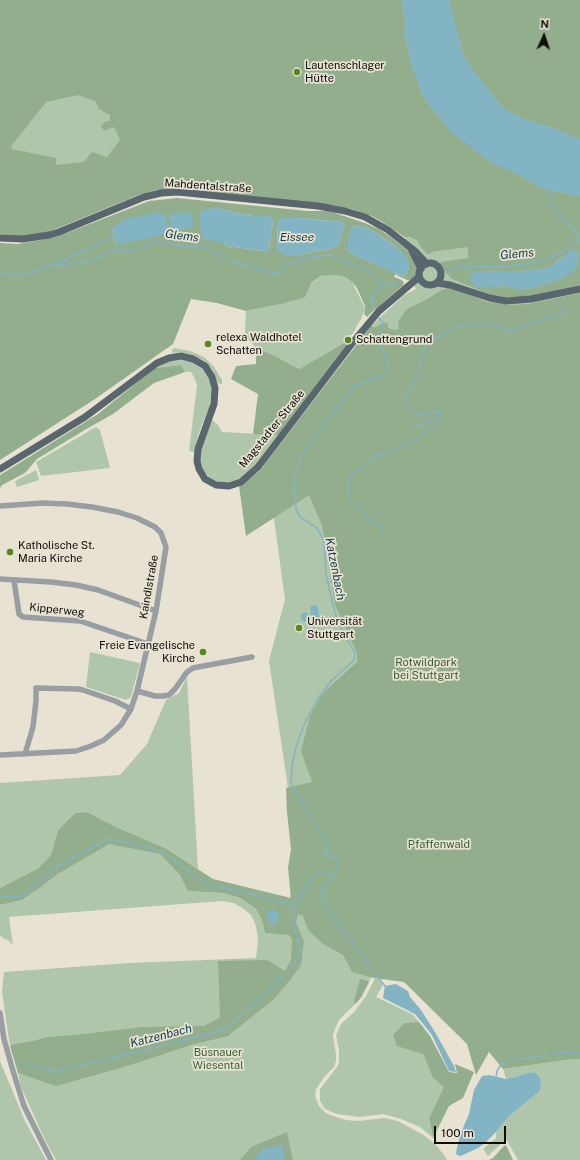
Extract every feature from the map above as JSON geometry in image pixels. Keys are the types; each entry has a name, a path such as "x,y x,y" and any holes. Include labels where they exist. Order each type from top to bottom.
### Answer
{"main road":[{"name":"Mahdentalstraße","path":"0,238 23,239 49,235 152,194 172,192 345,210 365,217 381,225 416,252 427,264"},
{"name":"Mahdentalstraße","path":"411,249 421,276"},
{"path":"473,293 441,274 437,266 432,264 427,264 421,276 431,285 437,283 450,285 473,293 490,298 514,301 542,298 580,289"},
{"path":"437,283 441,274"},
{"name":"Magstadter Straße","path":"0,469 85,417 157,363 169,358 181,356 193,358 205,366 212,377 215,388 214,404 198,449 197,461 199,469 205,478 212,483 220,486 233,485 245,479 258,467 375,315 392,299 409,287 412,282 421,276"}],"street":[{"name":"Kaindlstraße","path":"0,506 43,503 68,504 118,512 137,518 155,528 161,533 166,547 156,611 137,691 131,709 121,725 104,740 76,751 0,755"},
{"path":"0,579 76,585 98,590 156,611"},
{"name":"Kipperweg","path":"14,580 19,614 23,617 80,621 148,644"},
{"path":"137,691 155,696 169,695 187,672 193,668 252,658"},
{"path":"25,754 33,727 36,688 83,690 115,701 131,709"},
{"path":"0,1013 4,1039 24,1106 51,1160"}],"green space":[{"name":"Rotwildpark bei Stuttgart","path":"0,0 580,0 580,1058 375,970 362,997 339,1020 333,1036 336,1061 334,1067 325,1076 316,1089 315,1096 319,1106 327,1114 346,1120 358,1121 385,1118 398,1121 425,1136 436,1145 447,1160 56,1160 45,1140 21,1087 18,1073 23,1075 14,1044 10,1046 5,1013 2,992 4,972 129,963 256,958 258,940 255,923 251,915 234,903 222,901 9,917 13,945 0,935 0,905 22,900 58,874 109,843 160,854 180,875 189,891 223,893 240,898 256,909 262,920 265,933 278,934 292,890 294,845 287,781 269,661 285,599 266,462 371,326 404,295 416,289 411,280 413,258 400,244 406,238 372,216 352,209 333,205 156,190 0,234"},
{"path":"0,0 402,0 405,20 404,34 410,60 423,97 451,132 543,189 580,196 580,285 531,296 504,297 489,294 450,278 440,263 468,258 468,247 431,252 431,254 427,254 417,240 408,236 406,238 372,216 352,209 333,205 275,199 156,190 141,194 46,233 16,237 0,234","holes":["78,95 95,101 99,109 110,115 110,121 106,121 101,126 104,131 114,127 120,140 107,157 92,152 84,162 56,165 56,158 11,149 12,145 46,102","562,256 563,278 538,287 520,290 506,286 499,287 477,271 508,272 541,269 552,266"]},
{"path":"449,0 580,0 580,139 553,128 526,120 503,108 474,71 463,54"},
{"path":"177,198 308,211 329,211 379,229 392,238 407,250 413,258 417,273 411,280 407,280 396,275 404,277 409,268 395,246 370,229 358,226 353,227 348,251 396,273 394,277 402,280 404,283 403,286 367,317 364,314 365,306 357,288 345,277 336,275 321,276 311,283 305,297 281,304 246,311 217,303 191,299 173,344 95,399 0,460 0,243 18,244 41,240 69,232 149,201","holes":["214,208 252,216 266,216 271,218 273,221 269,250 265,251 226,246","300,218 341,222 345,226 339,245 333,248 288,256 277,249 278,220","112,228 169,230 168,233 116,243"]},
{"path":"336,275 345,277 352,282 364,306 361,319 352,335 348,337 349,338 346,342 299,369 256,348 245,336 246,311 281,304 322,276"},
{"name":"Pfaffenwald","path":"447,286 487,302 509,305 529,304 580,293 580,1059 503,1069 489,1052 476,1075 467,1044 404,982 374,978 352,972 343,955 323,944 308,930 303,916 298,914 296,923 304,941 301,965 274,999 228,1036 191,1045 124,1067 56,1086 18,1073 10,1046 14,1044 48,1037 143,1027 204,1026 220,1018 218,961 267,960 285,971 291,960 292,939 289,935 265,933 262,920 256,909 240,898 223,893 188,891 180,875 160,854 109,844 58,874 22,900 0,905 0,888 37,869 51,855 58,830 75,813 87,812 114,826 167,849 213,879 291,898 288,868 291,849 286,788 312,782 301,751 310,716 319,699 326,690 357,662 357,653 335,605 322,525 309,495 246,536 239,486 262,468 371,326 375,328 380,324 388,323 388,327 390,329 399,329 398,322 406,310 446,289"},
{"path":"346,342 346,348 279,435 253,434 258,394 231,379 236,366 256,364 256,348 299,369"},
{"path":"174,348 190,351 204,357 214,367 222,380 222,384 218,383 212,369 203,360 189,354 180,352 172,353"},
{"path":"179,360 191,362 202,369 209,379 211,386 209,408 199,432 194,452 189,451 197,385 194,377 191,372 185,372 180,365 155,368 164,363"},
{"path":"181,365 185,372 154,383 113,414 37,459 25,473 2,485 0,488 0,475 98,414 155,368"},
{"path":"212,420 218,425 222,432 279,435 256,465 242,478 225,483 218,482 209,477 202,467 200,460 204,439"},
{"path":"96,427 100,430 110,468 41,476 36,462"},
{"path":"36,470 39,480 17,487 15,481"},
{"path":"90,652 140,663 131,697 126,700 86,687"},
{"path":"187,677 198,869 169,850 114,826 87,812 75,813 58,830 51,855 37,869 0,888 0,783 120,775 147,744 166,700 179,693"},
{"path":"375,978 379,979 383,985 376,997 412,1014 419,1022 404,1023 393,1035 423,1054 433,1078 445,1087 429,1118 433,1138 420,1127 401,1119 383,1114 359,1117 337,1114 325,1109 320,1101 320,1089 337,1067 339,1062 339,1050 336,1035 341,1024 355,1011 366,996"},
{"path":"360,979 369,982 359,1000 355,1004 354,1001"},
{"path":"419,1022 430,1036 449,1072 457,1073 455,1064 474,1072 463,1098 449,1106 433,1138 429,1118 444,1087 433,1078 423,1054 397,1046 393,1035 404,1023"},
{"path":"580,1059 580,1160 518,1160 506,1139 488,1156 483,1149 496,1138 496,1132 508,1117 540,1091 540,1077 536,1073 531,1072 506,1079 503,1069"},
{"path":"0,1061 25,1121 46,1160 0,1160"},
{"path":"287,1132 293,1160 240,1160 251,1147"},
{"path":"505,1145 513,1160 489,1160 493,1158"}],"water":[{"path":"402,0 449,0 463,54 474,71 503,108 526,120 553,128 580,139 580,196 543,189 519,175 490,162 451,132 423,97 410,60 404,33 405,20"},
{"path":"214,208 252,216 266,216 271,218 273,221 269,250 265,251 226,246 224,243 202,237 199,214 203,210"},
{"path":"160,212 166,216 169,230 168,234 121,244 116,243 112,228 126,219"},
{"path":"186,212 191,213 194,227 173,232 169,215"},
{"name":"Eissee","path":"282,218 300,218 341,222 345,226 339,245 333,248 288,256 278,252 277,249 278,220"},
{"path":"358,226 370,229 404,254 408,261 409,268 404,277 348,251 347,247 350,230 353,227"},
{"path":"571,250 578,251 579,255 577,267 563,278 538,287 520,290 506,286 478,287 473,285 470,276 473,272 477,271 508,272 541,269 552,266"},
{"path":"312,605 318,607 319,616 317,620 311,617 310,608"},
{"path":"305,612 310,617 305,622 300,617"},
{"path":"272,909 279,914 275,924 271,926 267,911"},
{"path":"396,984 408,991 410,997 421,1010 435,1032 456,1072 449,1071 432,1035 415,1014 383,998 385,986"},
{"path":"531,1072 536,1073 540,1077 540,1091 508,1117 485,1143 461,1156 457,1155 458,1143 469,1114 474,1090 482,1076 489,1075 506,1079"},
{"path":"283,1146 285,1160 254,1159 264,1148"}],"waterway":[{"path":"551,190 549,201 550,204 576,232 578,236 577,241"},
{"name":"Glems","path":"0,273 25,275 59,262 116,236"},
{"name":"Glems","path":"53,264 65,265 85,263 104,256 109,252 138,249 159,241 185,247 200,246 219,254 231,262 264,271 278,273 282,271 284,266 288,263 312,257 331,255 335,258 344,260 355,267 366,270 386,285 397,283"},
{"name":"Glems","path":"451,270 461,267 500,267 526,264 548,259 557,255 577,241 580,241"},
{"name":"Katzenbach","path":"374,310 372,297 374,292 381,286 382,282"},
{"path":"561,304 564,311"},
{"path":"450,330 470,324 483,323 491,324 507,331 557,315 566,315"},
{"name":"Katzenbach","path":"288,970 296,960 301,950 293,921 294,906 310,880 320,871 335,876 337,861 334,857 329,857 326,855 329,846 291,783 292,765 297,744 304,725 318,698 332,680 354,660 355,653 339,624 334,609 326,575 324,541 317,528 300,517 296,509 294,477 302,454 352,388 388,372 386,355 377,340 383,327 383,322 379,318"},
{"path":"381,533 381,526 370,519 351,500 347,491 349,481 352,475 372,459 413,442 441,418 438,411 421,415 417,413 407,402 407,396 418,375 425,348 429,343 446,332"},
{"path":"412,426 426,424 440,413"},
{"path":"1,897 23,896 52,869 108,839 131,843 164,853 208,885 248,893 294,906"},
{"path":"335,876 323,886 322,901 373,970"},
{"name":"Katzenbach","path":"24,1063 54,1072 225,1030 284,975"},
{"path":"377,976 385,986"},
{"path":"552,1055 563,1052 580,1053"},
{"path":"496,1077 497,1071 502,1063 548,1055"}],"place":[{"name":"Lautenschlager Hütte","path":"297,72"},
{"name":"Schattengrund","path":"348,340"},
{"name":"relexa Waldhotel Schatten","path":"208,344"},
{"name":"Katholische St. Maria Kirche","path":"10,552"},
{"name":"Universität Stuttgart","path":"299,628"},
{"name":"Freie Evangelische Kirche","path":"203,652"}],"park label":[{"name":"Büsnauer Wiesental","path":"218,1059"}]}
